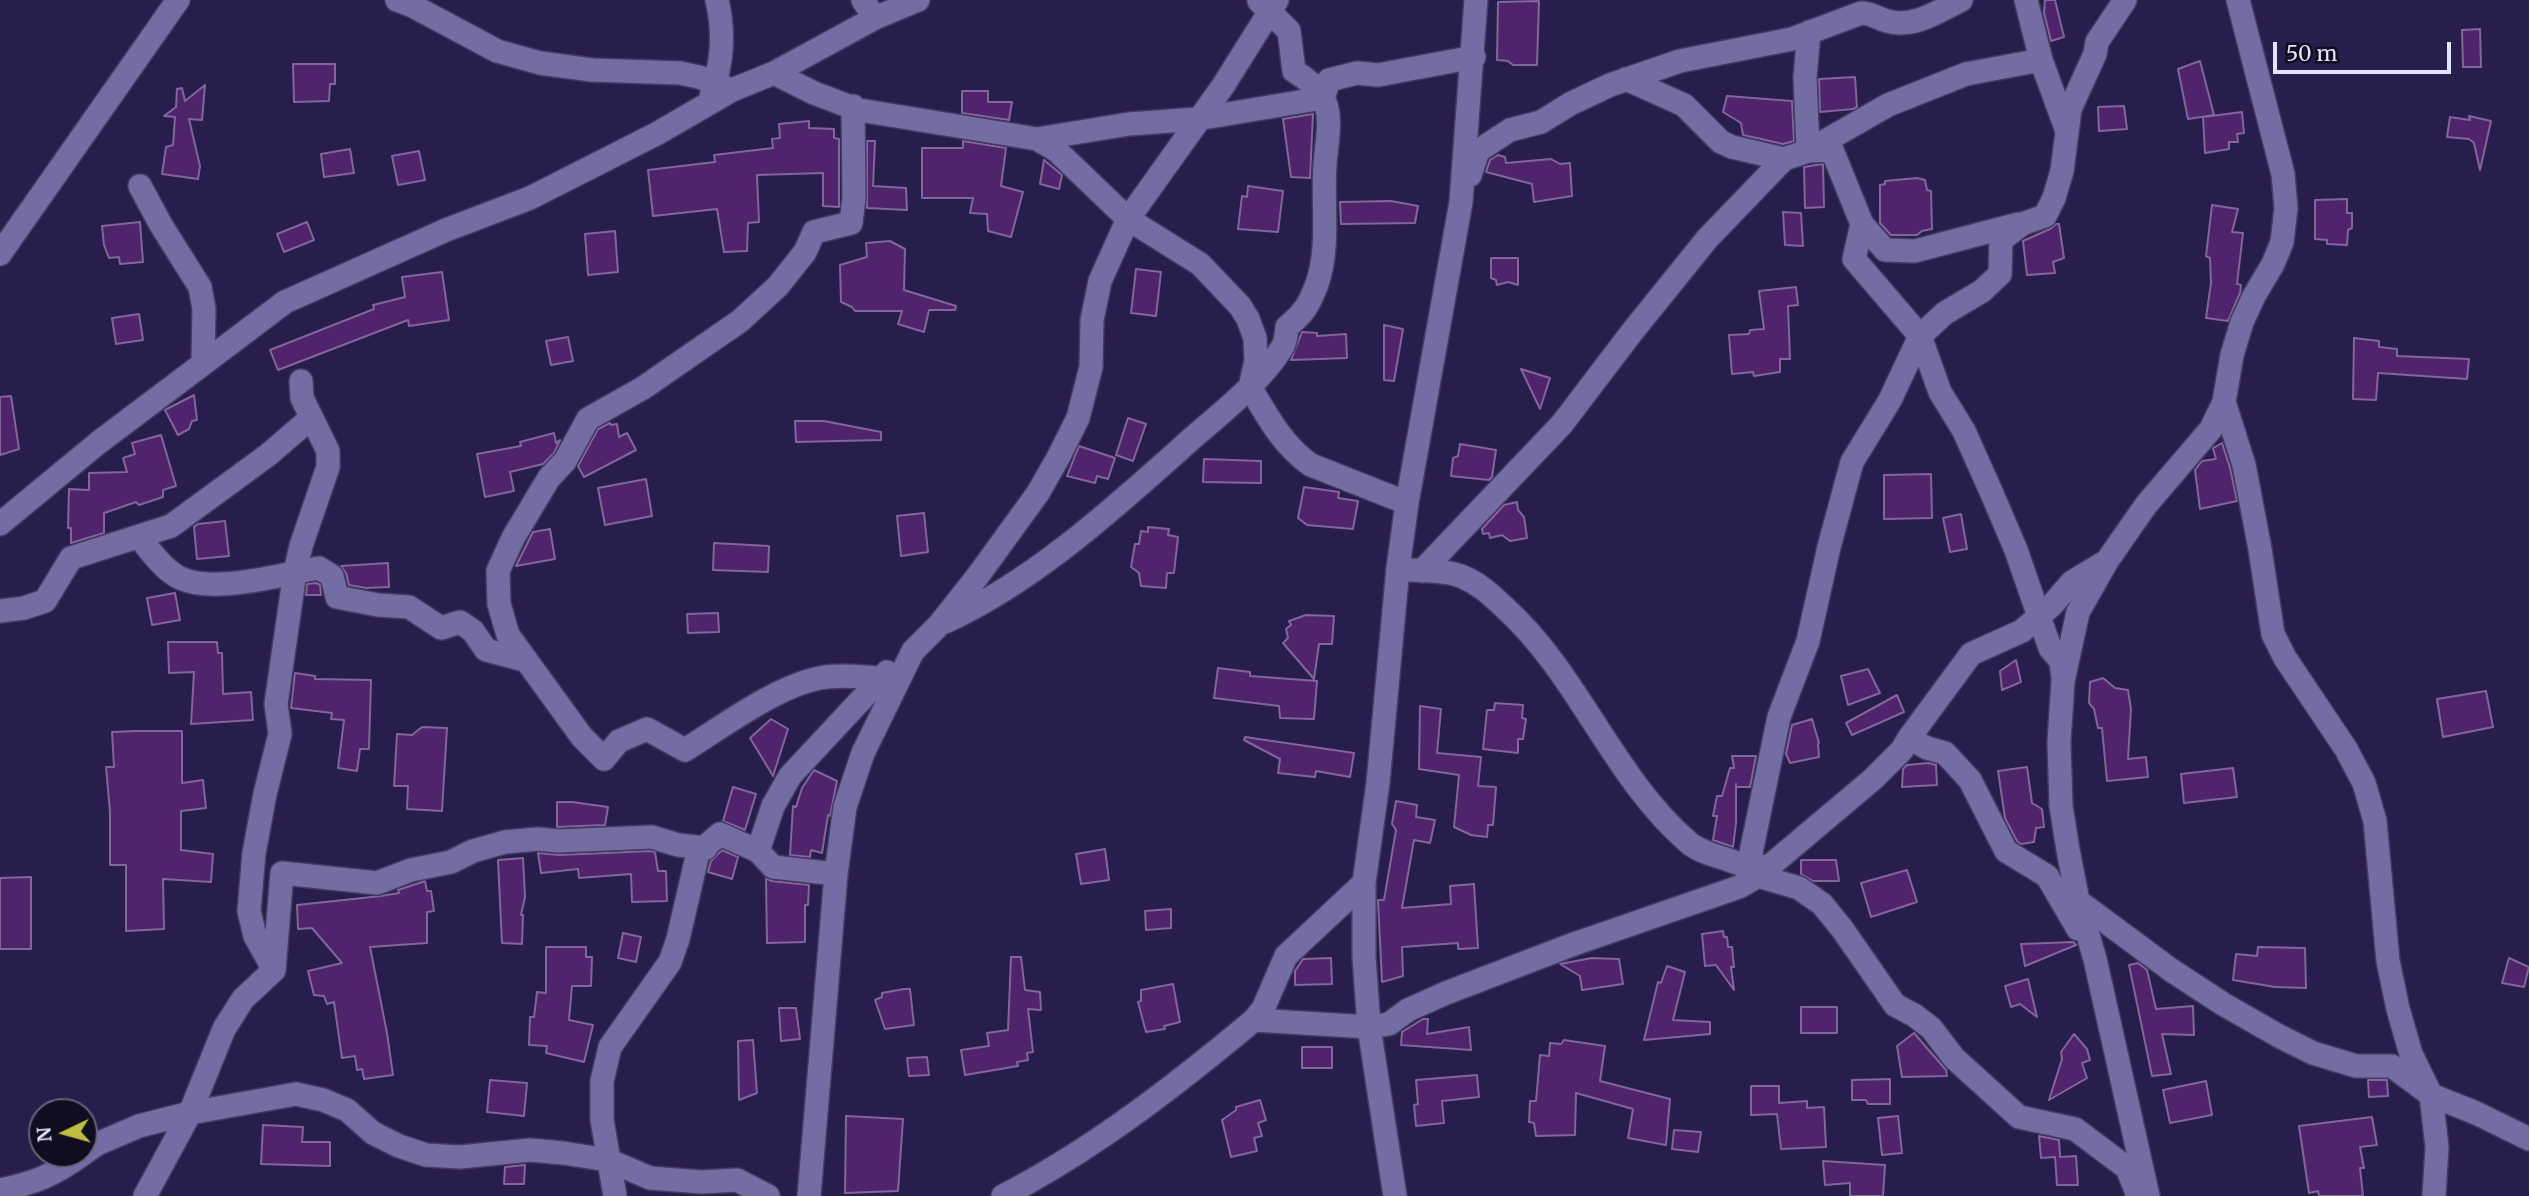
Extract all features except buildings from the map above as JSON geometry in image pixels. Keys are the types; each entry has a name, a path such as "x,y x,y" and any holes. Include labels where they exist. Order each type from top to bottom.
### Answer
{"street":[{"path":"0,254 178,0"},
{"path":"397,0 497,51 540,63 592,70 680,73 727,90"},
{"path":"717,0 723,30 740,70 727,90"},
{"path":"0,524 203,361 285,302 446,230 530,198 658,133 727,90 774,73 869,9 918,0"},
{"path":"1395,1196 1369,1027 1364,957 1364,883 1378,783 1398,568 1407,503 1461,202 1474,57 1476,0"},
{"path":"1461,202 1478,151 1510,130 1541,121 1570,103 1626,79 1680,61 1780,42 1877,9 1887,21 1910,22 1927,18 1961,0"},
{"path":"2026,0 2041,60 2067,131"},
{"path":"1808,151 1832,150 1863,224 1885,250 1915,251 2045,216 2062,171 2070,109 2095,54 2096,43 2125,0"},
{"path":"2148,1196 2095,959 2078,901 2062,806 2059,742 2063,681 2078,612 2107,561 2146,505 2211,429 2224,402 2232,355 2242,323 2282,242 2286,208 2283,174 2238,0"},
{"path":"758,851 773,806 790,776 880,678 939,625 1038,493 1078,418 1091,368 1092,320 1100,281 1128,219 1223,86 1268,4 1289,31 1294,71 1305,77 1323,98"},
{"path":"723,30 721,59 727,90"},
{"path":"1808,151 1805,78 1809,32"},
{"path":"939,625 994,595 1118,505 1250,387 1284,345 1287,327 1306,312 1318,281 1323,254 1325,166 1329,136 1323,98 1329,80 1357,73 1378,75 1474,57"},
{"path":"1422,571 1562,424 1707,239 1784,159 1808,151 1888,105 1966,74 2041,60"},
{"path":"774,73 814,93 859,110 1037,139 1129,124 1197,119 1323,98"},
{"path":"1626,79 1684,105 1721,142 1784,159"},
{"path":"853,106 851,223 814,232 804,251 778,286 740,321 643,388 588,419 565,461 549,478 513,538 498,571 499,604 508,635 524,660 582,737 604,759 619,741 647,729 685,750 760,704 820,677 880,678"},
{"path":"1037,139 1056,150 1128,219 1200,264 1240,306 1255,338 1256,361 1250,387 1266,415 1298,456 1311,465 1407,503"},
{"path":"140,186 200,287 204,309 203,361"},
{"path":"1863,224 1854,259 1920,336 1940,392 1964,431 1998,506 2050,648 2061,661 2063,681"},
{"path":"1759,870 1779,717 1808,641 1852,462 1890,400 1920,336 1945,313 1982,291 2000,274 2001,240 2022,224"},
{"path":"274,970 255,936 249,911 250,892 259,822 280,734 276,704 295,572 305,533 328,467 328,451 302,398 301,381"},
{"path":"2224,402 2244,465 2273,634 2285,658 2329,722 2364,783 2375,821 2388,961 2411,1054 2431,1095 2437,1147 2434,1196"},
{"path":"0,611 24,608 45,601 71,558 171,526 268,454 311,418"},
{"path":"139,537 172,574 199,585 219,585 319,568 332,576 337,597 378,605 409,607 441,628 460,622 473,631 486,650 524,660"},
{"path":"1254,1020 1369,1027 1389,1024 1408,1010 1446,993 1574,944 1738,887 1873,779 1902,750 1971,654 2022,631 2052,605 2072,582 2107,561"},
{"path":"1398,568 1460,575 1483,588 1526,626 1575,692 1614,755 1662,815 1689,843 1799,888 1822,904 1895,1005 1931,1028 1954,1058 2019,1117 2075,1129 2127,1168 2138,1196"},
{"path":"809,1196 836,874 845,807 863,752 913,651"},
{"path":"1909,738 1927,748 1945,753 1970,780 2006,851 2048,876 2095,959"},
{"path":"615,1196 602,1120 602,1081 610,1047 670,962 700,851 720,834 758,851 773,867 836,874"},
{"path":"145,1196 190,1113 224,1029 243,999 274,970 282,873 377,883 411,870 451,862 473,851 505,842 538,839 558,841 652,836 678,845 706,848"},
{"path":"1003,1196 1096,1140 1184,1078 1254,1020 1263,1009 1286,957 1364,883"},
{"path":"2078,901 2171,970 2279,1036 2313,1053 2356,1066 2392,1066 2431,1095 2529,1139"},
{"path":"98,1143 139,1126 190,1113 296,1094 323,1100 348,1110 373,1133 426,1155 460,1157 530,1150 608,1160 650,1178 702,1182 737,1180 768,1196"},
{"path":"0,1190 57,1173 64,1168"}]}
